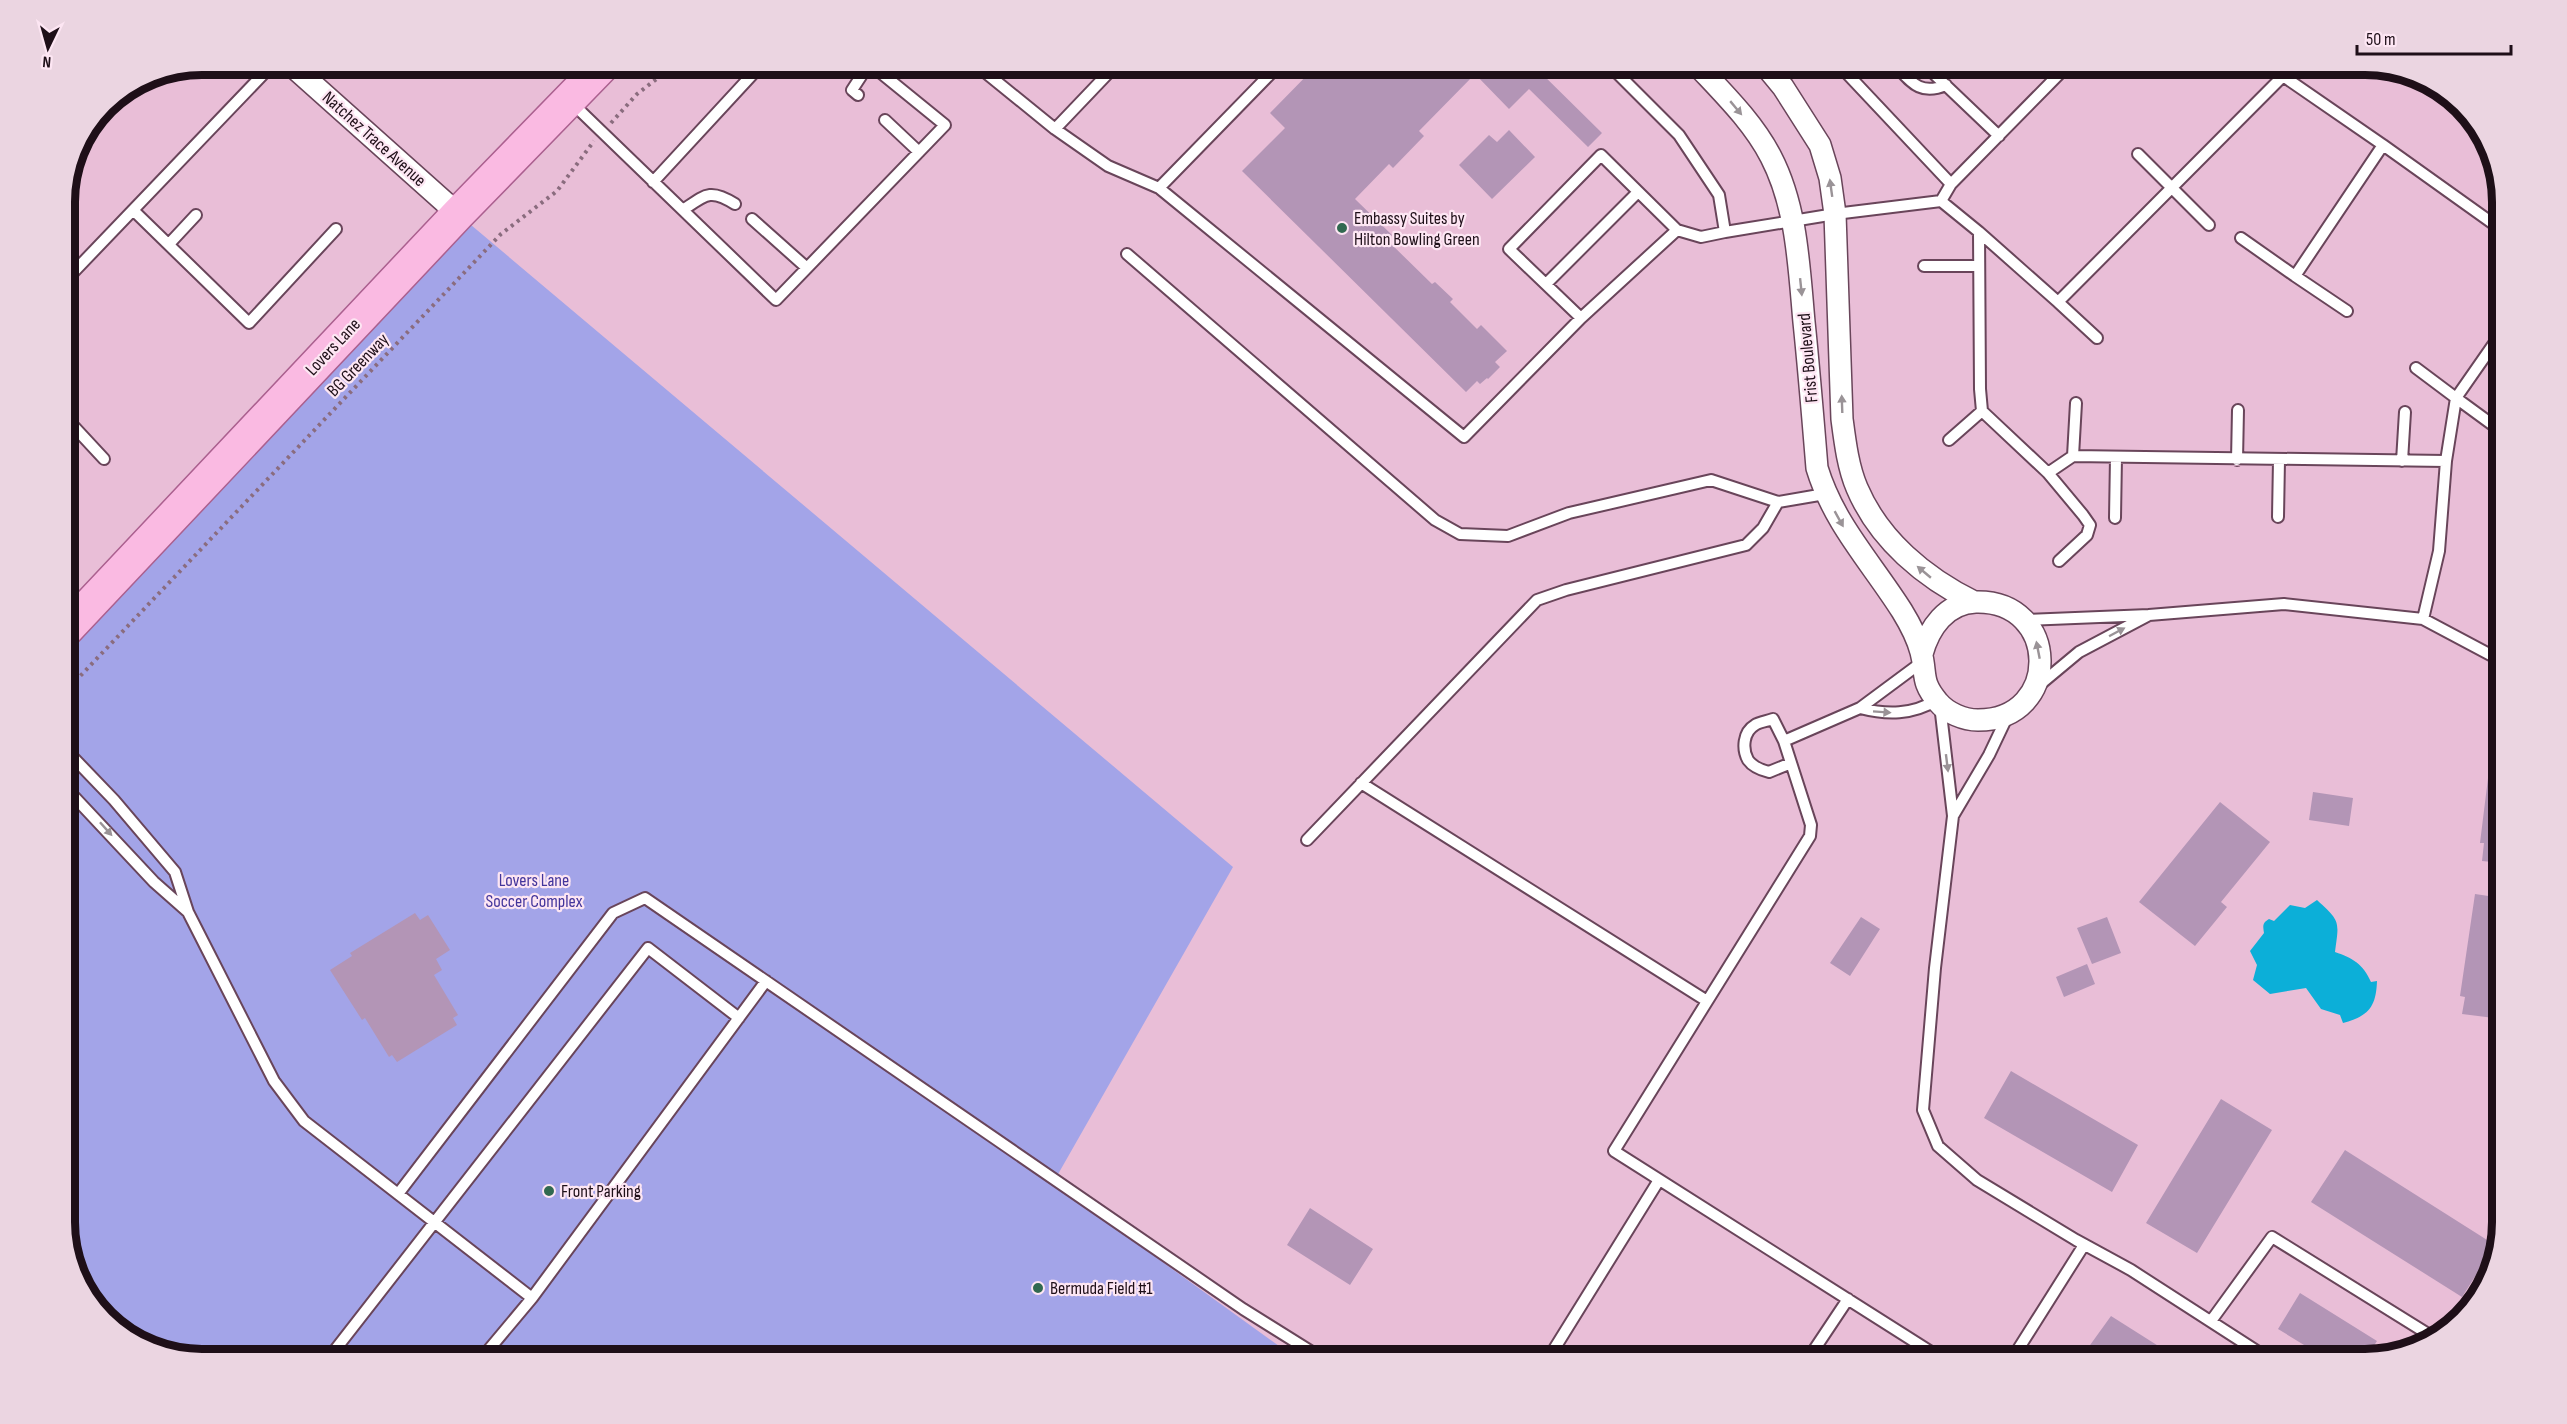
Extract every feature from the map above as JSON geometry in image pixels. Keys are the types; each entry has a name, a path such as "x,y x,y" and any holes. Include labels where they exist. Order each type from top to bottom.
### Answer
{"main road":[{"name":"Lovers Lane","path":"75,620 458,214 594,75"}],"street":[{"name":"Natchez Trace Avenue","path":"302,75 458,214"},
{"name":"Frist Boulevard","path":"1706,75 1734,104 1758,136 1772,158 1784,191 1793,223 1803,304 1817,468 1825,494 1851,540 1913,629 1922,658 1922,672 1929,690 1938,703"},
{"name":"Frist Boulevard","path":"1773,75 1820,146 1830,177 1835,214 1842,419 1856,486 1870,515 1922,571 1945,588 1974,602 1992,603 2010,609 2025,620"},
{"path":"1922,658 1926,639 1934,625 1952,610 1974,602"},
{"path":"1938,703 1955,715 1973,720 1991,720 2009,714 2024,704 2035,689 2040,671 2040,653 2035,635 2025,620"}],"lane":[{"path":"75,271 262,75"},
{"path":"653,182 752,75"},
{"path":"858,95 852,90 862,75"},
{"path":"570,101 776,300 945,125 883,75"},
{"path":"989,75 1055,129 1108,166 1159,188 1464,437 1581,318 1677,230"},
{"path":"1055,129 1107,75"},
{"path":"1159,188 1270,75"},
{"path":"1619,75 1679,135 1719,195 1725,232"},
{"path":"1848,75 1952,184"},
{"path":"1905,75 1915,85 1933,90 1946,85"},
{"path":"1935,75 1999,136"},
{"path":"1941,201 1952,184 2058,75"},
{"path":"2058,302 2283,76 2492,223"},
{"path":"885,120 919,152"},
{"path":"2295,276 2383,145"},
{"path":"2138,154 2209,225"},
{"path":"1581,318 1509,249 1601,156 1677,230 1701,237 1835,214 1941,201 2097,338"},
{"path":"1546,284 1638,192"},
{"path":"683,210 710,195 719,194 735,204"},
{"path":"133,210 249,323 336,230"},
{"path":"168,244 196,215"},
{"path":"752,219 807,268"},
{"path":"1978,232 1982,411 2048,473 2090,525 2087,535 2059,561"},
{"path":"2241,238 2347,311"},
{"path":"1127,254 1436,520 1460,534 1508,536 1569,513 1711,480 1778,502 1825,494"},
{"path":"1924,266 1979,266"},
{"path":"2423,619 2439,551 2446,461 2456,398 2492,346"},
{"path":"2416,368 2492,424"},
{"path":"2073,456 2076,403"},
{"path":"2237,459 2238,410"},
{"path":"1949,440 1982,411"},
{"path":"2402,461 2405,412"},
{"path":"75,428 104,459"},
{"path":"2048,473 2073,456 2446,461"},
{"path":"2115,518 2116,458"},
{"path":"2278,517 2279,460"},
{"path":"1306,840 1537,600 1566,590 1746,545 1763,528 1778,502"},
{"path":"2025,620 2149,615 2284,604 2423,619 2492,656"},
{"path":"2035,689 2079,652 2149,615"},
{"path":"1785,741 1860,708 1922,658"},
{"path":"1860,708 1881,714 1899,713 1921,710 1938,703 1953,816 1935,968 1923,1110 1938,1146 1977,1180 2084,1245 2131,1270 2254,1349"},
{"path":"1953,816 1989,755 2009,714"},
{"path":"1791,763 1768,772 1757,768 1748,760 1744,746 1746,735 1754,725 1773,719 1785,741 1811,825 1810,836 1614,1150 1926,1349"},
{"path":"75,759 114,800 175,873 188,912 274,1081 304,1120 532,1298"},
{"path":"1361,783 1707,1001"},
{"path":"75,798 154,882 188,912"},
{"path":"398,1194 613,913 645,898 1233,1302 1307,1349"},
{"path":"336,1349 648,948 740,1017"},
{"path":"489,1349 532,1298 766,981"},
{"path":"1554,1349 1659,1179"},
{"path":"2211,1321 2272,1236 2426,1333"},
{"path":"2018,1349 2084,1245"},
{"path":"1815,1349 1848,1299"}],"path":[{"name":"BG Greenway","path":"75,681 501,234 557,190 585,150 638,94 662,75"}],"green space":[{"name":"Lovers Lane Soccer Complex","path":"458,214 1233,867 1053,1183 1283,1349 202,1349 169,1345 132,1328 107,1306 96,1292 82,1263 75,1230 75,620"}],"shaded area":[{"path":"2317,900 2336,923 2335,952 2357,962 2371,982 2377,981 2375,998 2369,1009 2359,1017 2343,1023 2340,1015 2321,1009 2306,988 2270,994 2253,980 2257,965 2250,951 2264,933 2265,922 2269,919 2274,921 2290,905 2305,908"}],"building":[{"name":"Embassy Suites by Hilton Bowling Green","path":"1307,75 1474,75 1419,131 1424,136 1393,168 1389,164 1355,199 1392,235 1387,240 1432,284 1435,282 1453,299 1450,302 1477,329 1481,325 1507,351 1495,362 1500,367 1488,379 1480,384 1477,381 1466,392 1242,171 1285,128 1270,113"},
{"name":"Embassy Suites by Hilton Bowling Green","path":"1476,75 1543,75 1602,133 1588,147 1529,89 1509,109"},
{"path":"1509,130 1535,157 1492,199 1459,165 1489,135 1497,142"},
{"path":"2492,754 2492,862 2482,861 2484,843 2480,843"},
{"path":"2313,792 2353,798 2349,826 2309,820"},
{"path":"2220,802 2270,842 2221,902 2227,907 2195,946 2139,902"},
{"path":"2475,894 2492,897 2492,1018 2462,1014 2465,997 2460,996"},
{"path":"415,913 420,920 428,915 450,950 436,959 442,970 434,975 458,1015 453,1018 457,1025 397,1062 392,1055 389,1057 365,1018 362,1020 330,970 352,956 350,953"},
{"path":"1861,917 1880,929 1850,976 1830,963"},
{"path":"2107,917 2121,953 2092,964 2077,928"},
{"path":"2087,964 2095,984 2064,997 2056,977"},
{"path":"2011,1071 2138,1145 2112,1192 1984,1118"},
{"path":"2221,1099 2272,1130 2197,1253 2146,1223"},
{"path":"2345,1150 2490,1242 2488,1255 2462,1297 2311,1202"},
{"path":"1310,1208 1373,1249 1350,1285 1287,1245"},
{"path":"2300,1293 2377,1341 2372,1349 2311,1349 2278,1329"},
{"path":"2111,1316 2163,1349 2087,1349"}],"place":[{"name":"Embassy Suites by Hilton Bowling Green","path":"1342,228"},
{"name":"Front Parking","path":"549,1191"},
{"name":"Bermuda Field #1","path":"1038,1288"}]}
